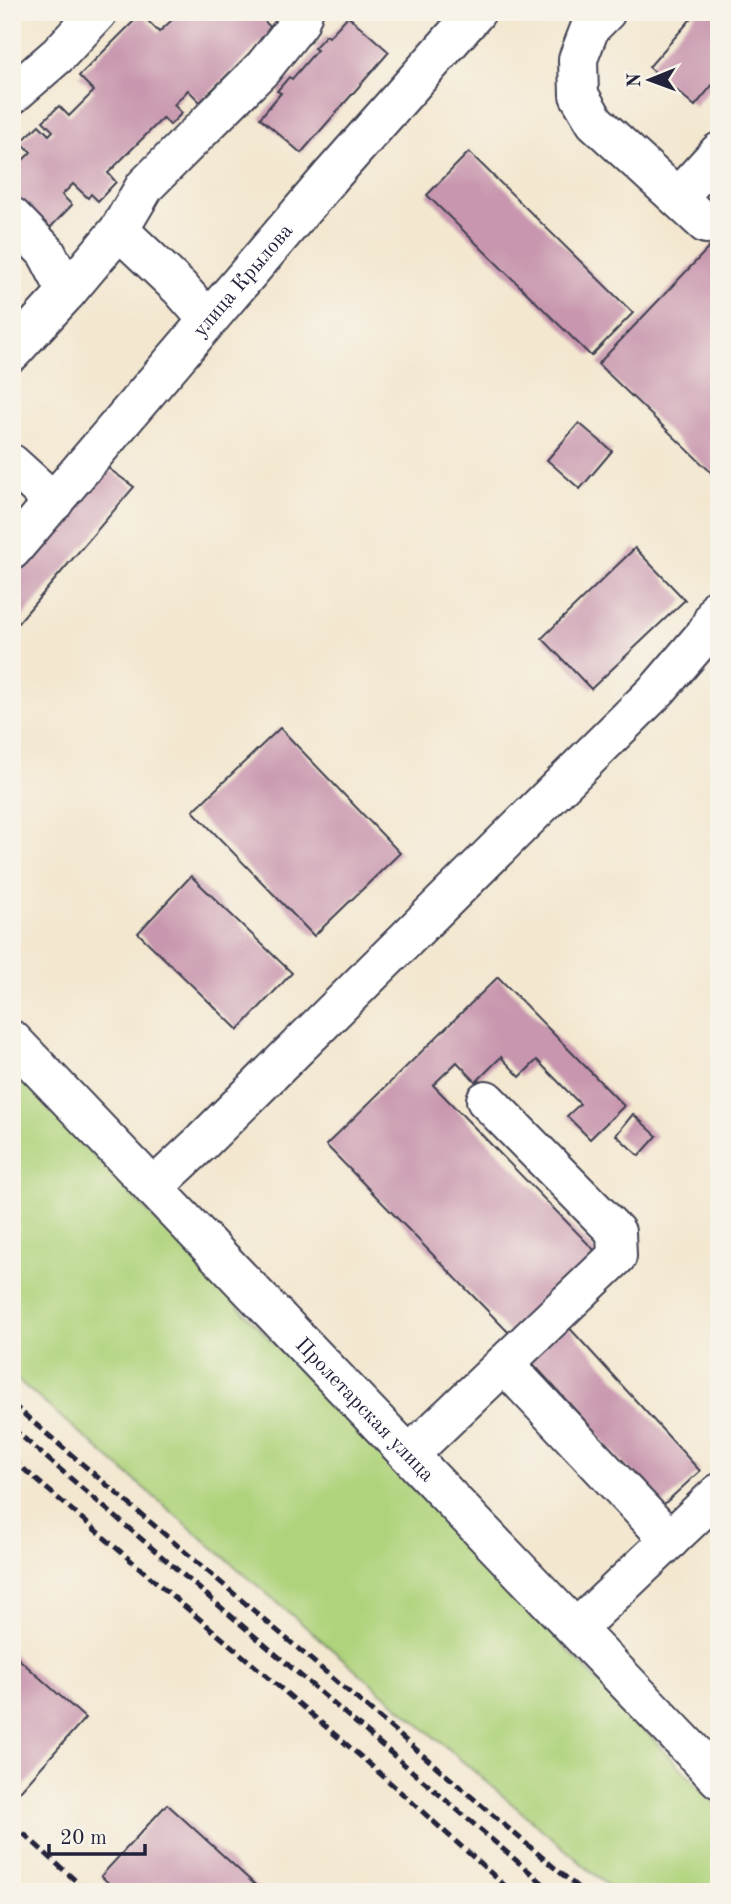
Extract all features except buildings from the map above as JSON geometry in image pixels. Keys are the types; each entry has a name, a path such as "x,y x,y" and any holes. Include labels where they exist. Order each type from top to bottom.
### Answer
{"street":[{"path":"12,95 59,54 98,12"},
{"path":"12,352 119,230 145,186 263,68 299,23 303,12"},
{"name":"улица Крылова","path":"12,550 332,175 476,12"},
{"path":"606,12 590,28 578,59 579,95 595,122 706,224"},
{"path":"678,197 719,152"},
{"path":"12,217 46,252 67,292"},
{"path":"119,230 180,288 208,320"},
{"path":"12,464 54,502"},
{"path":"153,1188 659,688 707,632 719,607"},
{"name":"Пролетарская улица","path":"12,1040 719,1779"},
{"path":"410,1454 617,1256 616,1232 486,1100"},
{"path":"504,1364 670,1540"},
{"path":"576,1629 719,1493"}],"green space":[{"path":"12,1070 719,1808 719,1892 615,1892 12,1375"}],"railway":[{"path":"12,1404 583,1892"},
{"path":"12,1428 553,1892"},
{"path":"12,1459 366,1761 512,1892"},
{"path":"12,1823 88,1892"}]}
